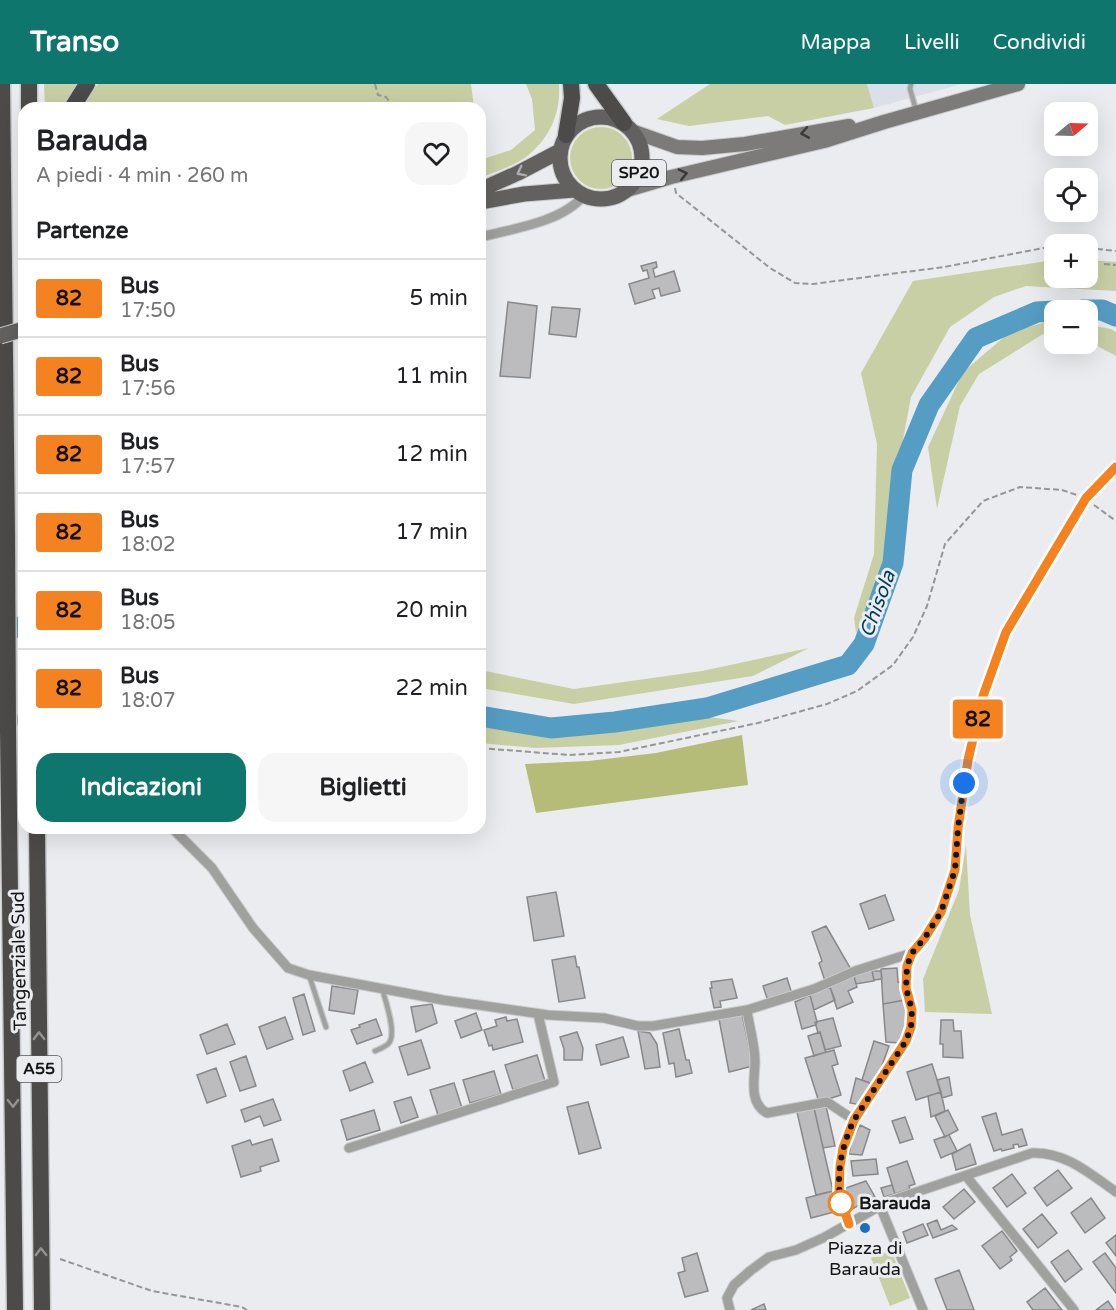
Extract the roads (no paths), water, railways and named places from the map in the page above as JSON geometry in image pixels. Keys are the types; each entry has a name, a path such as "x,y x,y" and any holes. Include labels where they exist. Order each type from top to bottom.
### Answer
{"highway":[{"name":"Tangenziale Sud","path":"2,84 7,536 4,725 15,1310"},
{"path":"29,84 29,102"},
{"path":"76,102 87,84"},
{"path":"563,143 572,98 572,84"},
{"path":"596,84 628,127"},
{"name":"Tangenziale Sud","path":"37,834 42,1310"}],"main road":[{"name":"SP20","path":"486,201 524,194 579,193 596,199 609,198 670,177 824,141 1002,86 1018,84"},
{"name":"SP20","path":"486,187 518,173 563,143 580,122 599,116 612,118 677,147 702,148 884,122"},
{"name":"SP20","path":"627,190 638,177 642,153 639,142 628,127"},
{"path":"563,143 562,172 579,193"},
{"path":"0,336 18,331"}],"street":[{"path":"486,235 554,217 578,204 579,193"},
{"path":"849,1224 839,1195 843,1148 854,1120 906,1041 911,1027 912,1010 906,988 907,966 912,953 941,912 955,870 958,828 968,760 983,696 1006,632 1086,498 1116,467"},
{"path":"178,834 212,868 253,928 288,968 309,975 443,1000 538,1014 604,1018 638,1026 653,1026 747,1010 814,989 855,971 912,953"},
{"path":"747,1010 755,1062 753,1076 755,1099 759,1107 767,1113 827,1102 854,1120"},
{"path":"349,1148 554,1082 538,1014"},
{"path":"730,1310 727,1298 734,1285 769,1257 796,1250 887,1202 1032,1153 1047,1153 1073,1161 1116,1192"},
{"path":"966,1176 1074,1310"},
{"path":"880,1206 923,1310"}],"lane":[{"path":"911,84 910,89 916,113"},
{"path":"309,975 326,1027"},
{"path":"375,1051 390,1043 392,1037 382,988"}],"waterway":[{"name":"Chisola","path":"1098,310 1116,316"},
{"name":"Chisola","path":"486,717 551,728 615,722 707,708 848,665 864,644 893,563 902,470 929,405 976,338 1037,312 1044,312"},
{"name":"Chisola","path":"0,628 18,627"}],"place":[{"name":"Barauda","path":"841,1203"},
{"name":"Piazza di Barauda","path":"865,1228"}]}
